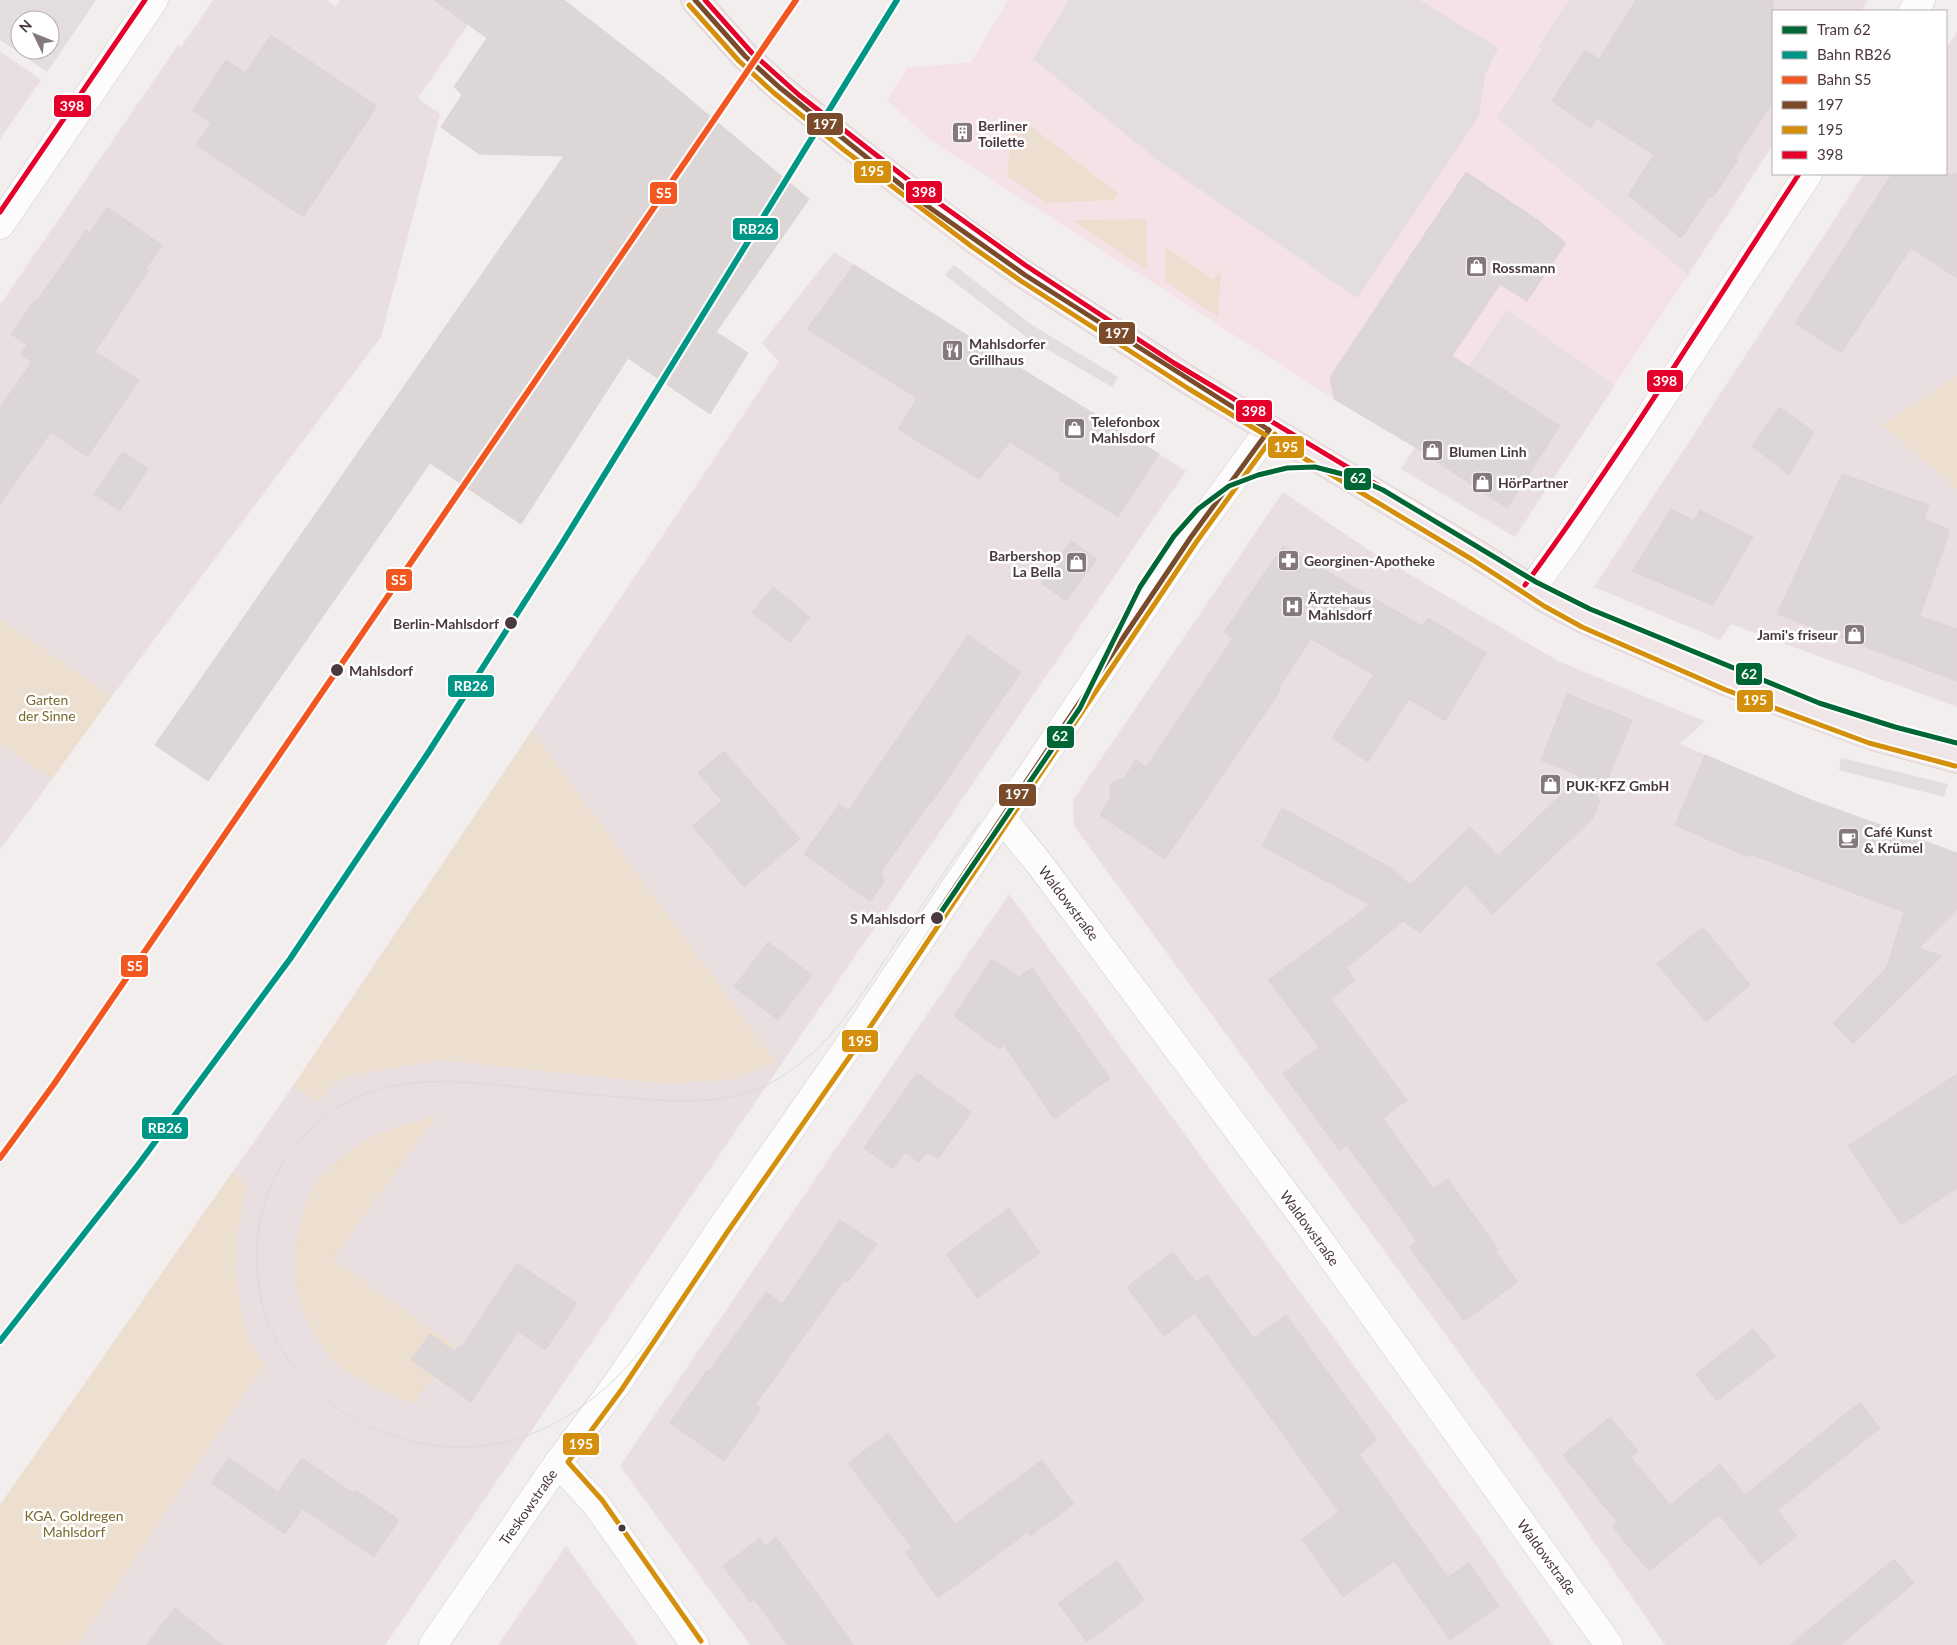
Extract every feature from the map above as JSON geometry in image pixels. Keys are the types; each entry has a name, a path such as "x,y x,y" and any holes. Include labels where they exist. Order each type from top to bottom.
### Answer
{"main road":[{"path":"695,0 745,56 779,87 926,205 1025,275 1269,430 1421,520 1531,589 1585,620 1729,683 1872,736 1957,759"}],"street":[{"path":"0,225 154,0"},
{"path":"1531,589 1565,543 1638,434 1807,175"},
{"name":"Treskowstraße","path":"433,1645 558,1463 624,1373 722,1227 856,1035 1191,537 1269,430"},
{"name":"Waldowstraße","path":"1002,818 1038,862 1303,1217 1609,1645"},
{"path":"558,1463 596,1504 695,1645"}],"shaded area":[{"path":"0,0 96,0 60,53 60,10 10,10 10,47 0,40"},
{"path":"213,0 327,0 335,7 340,0 485,0 418,98 440,114 381,337 112,696 0,619 0,305 178,45 181,47"},
{"path":"1008,0 1568,0 1538,45 1541,49 1496,118 1688,275 1615,385 1506,309 1414,447 1334,399 930,140 887,100 907,68 971,62"},
{"path":"1069,0 1420,0 1498,48 1485,75 1479,116 1357,298 1160,162 1033,59"},
{"path":"1568,0 1868,0 1862,10 1772,10 1772,147 1688,275 1496,118 1541,49 1538,46"},
{"path":"1957,32 1957,707 1731,624 1720,640 1594,587 1863,175 1947,175 1947,47"},
{"path":"0,51 10,60 41,80 0,139"},
{"path":"29,60 55,60 47,72"},
{"path":"834,252 1186,471 385,1645 0,1645 0,1505 293,1086 779,362 762,343"},
{"path":"954,265 1032,325 1118,377 1112,387 1026,337 945,275"},
{"path":"1506,309 1615,385 1515,537 1401,469"},
{"path":"1283,492 1370,551 1560,662 1705,721 1680,744 1802,796 1957,853 1957,1645 1665,1645 1545,1471 1074,826 1073,800"},
{"path":"0,744 52,779 0,850"},
{"path":"1841,758 1948,784 1944,797 1839,770"},
{"path":"1009,894 1472,1527 1553,1645 750,1645 620,1466"},
{"path":"566,1546 638,1645 498,1645"}],"green space":[{"path":"1028,124 1118,193 1113,200 1047,203 1007,176 1012,132 1018,126"},
{"path":"1147,219 1147,270 1072,220"},
{"path":"1166,247 1213,280 1221,270 1218,317 1165,281"},
{"path":"1957,376 1957,489 1882,425"},
{"name":"Garten der Sinne","path":"0,619 112,696 52,779 0,744"},
{"path":"532,731 776,1062 736,1079 666,1084 442,1060 359,1074 335,1081 318,1102 293,1086"},
{"path":"437,1115 333,1259 454,1346 415,1403 364,1382 346,1371 327,1354 314,1334 302,1308 295,1280 294,1252 296,1238 310,1194 315,1184 333,1165 348,1152 374,1136 396,1127"},
{"name":"KGA. Goldregen Mahlsdorf","path":"233,1171 247,1186 237,1233 235,1269 241,1311 250,1343 266,1365 78,1645 0,1645 0,1505"}],"building":[{"path":"434,0 564,0 662,76 809,199 716,332 748,353 710,414 628,358 521,524 430,463 208,781 155,745 564,156 479,154 441,127 462,95 454,87 487,38"},
{"path":"1636,0 1773,0 1772,103 1736,157 1738,160 1713,197 1709,197 1681,238 1628,195 1654,155 1597,118 1591,128 1552,101 1585,50 1599,59"},
{"path":"271,35 377,106 303,217 196,145 211,123 193,110 226,60 245,73"},
{"path":"1466,172 1539,221 1566,243 1527,301 1500,284 1452,356 1560,426 1507,508 1415,447 1334,399 1330,377"},
{"path":"1957,174 1957,278 1911,248 1841,353 1795,323 1891,175"},
{"path":"107,207 162,245 146,269 148,271 95,352 139,380 87,457 51,432 0,504 0,407 32,362 21,354 27,345 11,334 35,300 37,301 86,230 90,233"},
{"path":"854,265 1159,454 1118,517 1058,479 1061,474 1010,442 979,479 898,429 917,398 807,329"},
{"path":"1779,407 1814,432 1789,475 1752,446"},
{"path":"123,452 148,469 120,511 94,494"},
{"path":"1842,474 1929,505 1924,519 1950,530 1920,616 1957,629 1957,681 1777,614"},
{"path":"1671,509 1694,521 1700,510 1753,537 1713,605 1632,571"},
{"path":"1071,541 1097,559 1066,601 1041,583"},
{"path":"1283,546 1422,626 1428,618 1486,653 1445,721 1409,699 1368,762 1332,738 1374,675 1311,639 1279,688 1281,690 1165,859 1100,815 1111,797 1110,784 1125,777 1136,760 1146,767 1233,638 1224,632"},
{"path":"773,587 810,617 790,642 752,613"},
{"path":"968,635 1021,672 881,872 884,882 870,901 804,854 839,804 848,811"},
{"path":"1567,694 1632,720 1605,786 1541,760"},
{"path":"724,751 800,839 744,887 692,826 722,801 698,773"},
{"path":"1705,755 1811,800 1957,853 1957,909 1919,948 1942,956 1853,1044 1833,1023 1887,967 1904,912 1750,854 1748,857 1675,825"},
{"path":"1580,776 1600,800 1593,818 1493,914 1465,885 1420,933 1403,921 1346,968 1355,980 1331,999 1407,1100 1383,1118 1433,1189 1448,1179 1498,1249 1496,1251 1518,1282 1464,1321 1409,1247 1417,1241 1347,1145 1340,1151 1283,1074 1319,1047 1268,980 1370,905 1262,846 1282,808 1393,869 1410,885 1470,827 1498,856"},
{"path":"1703,927 1750,985 1706,1022 1657,964"},
{"path":"768,942 812,975 778,1020 734,987"},
{"path":"992,959 1019,977 1032,968 1110,1078 1054,1119 1004,1045 999,1049 954,1016"},
{"path":"917,1073 971,1112 938,1159 927,1152 919,1162 905,1152 893,1169 864,1148"},
{"path":"1957,1074 1957,1188 1901,1225 1848,1146"},
{"path":"1009,1208 1040,1253 977,1298 946,1254"},
{"path":"840,1220 877,1244 848,1282 844,1280 756,1404 761,1408 724,1461 670,1423 766,1292 782,1304"},
{"path":"1173,1252 1196,1282 1207,1275 1254,1338 1286,1315 1377,1440 1359,1454 1448,1577 1469,1563 1499,1606 1450,1640 1394,1561 1343,1597 1302,1539 1339,1512 1195,1313 1164,1336 1127,1287"},
{"path":"517,1263 577,1303 545,1350 518,1331 471,1402 411,1360 430,1334 455,1352 458,1346 461,1348"},
{"path":"1753,1329 1775,1356 1717,1401 1696,1374"},
{"path":"1860,1402 1880,1428 1778,1510 1797,1536 1760,1565 1719,1515 1649,1571 1612,1526 1617,1522 1563,1455 1610,1417 1638,1451 1631,1457 1670,1505 1720,1464 1745,1495"},
{"path":"888,1433 955,1524 1042,1460 1074,1504 1030,1536 1028,1532 938,1598 905,1552 912,1548 848,1463"},
{"path":"229,1458 303,1509 285,1534 211,1483"},
{"path":"302,1458 353,1493 355,1490 399,1520 374,1557 278,1492"},
{"path":"776,1537 854,1645 788,1645 754,1599 750,1602 723,1566 760,1538 765,1546"},
{"path":"1894,1559 1914,1583 1840,1645 1790,1645"},
{"path":"1117,1561 1144,1600 1087,1642 1058,1603"},
{"path":"175,1608 222,1645 146,1645"}],"tram line":[{"name":"62","path":"937,918 1080,708 1140,587 1174,536 1198,509 1229,486 1258,475 1287,468 1315,467 1354,477 1383,490 1536,582 1590,609 1819,703 1895,727 1957,743"},
{"path":"937,918 848,1053 652,1336 627,1367 599,1394 583,1406 550,1426 531,1434 493,1444 454,1447 415,1442 377,1430 343,1412 312,1387 286,1357 268,1322 261,1301 257,1263 260,1222 267,1194 287,1157 311,1129 336,1109 362,1095 390,1086 419,1082 483,1084 678,1101 712,1100 761,1088 795,1067 812,1053 842,1021 979,822"}],"rail line":[{"name":"S5","path":"0,1158 54,1084 796,0"},
{"name":"RB26","path":"0,1341 138,1165 290,959 428,753 561,545 897,0"}],"transit line":[{"name":"398","path":"0,212 145,0"},
{"name":"197","path":"695,0 745,56 779,87 926,205 1025,275 1269,430"},
{"name":"398","path":"705,0 752,53 799,95 929,196 1025,265 1174,363 1439,522 1535,583"},
{"name":"195","path":"689,5 739,61 774,93 844,150 971,246 1021,281 1189,389 1473,560 1544,606 1582,627 1726,690 1869,743 1955,766"},
{"name":"398","path":"1525,585 1631,433 1798,175"},
{"name":"197","path":"935,917 1191,537 1269,430"},
{"name":"195","path":"701,1641 602,1500 568,1462 622,1389 728,1231 862,1039 1197,541 1275,434"}],"place":[{"name":"Berliner Toilette","path":"962,133"},
{"name":"Rossmann","path":"1476,267"},
{"name":"Mahlsdorfer Grillhaus","path":"953,351"},
{"name":"Telefonbox Mahlsdorf","path":"1075,429"},
{"name":"Blumen Linh","path":"1433,451"},
{"name":"HörPartner","path":"1482,482"},
{"name":"Georginen-Apotheke","path":"1288,560"},
{"name":"Barbershop La Bella","path":"1077,563"},
{"name":"Ärztehaus Mahlsdorf","path":"1292,606"},
{"name":"Berlin-Mahlsdorf","path":"511,623"},
{"name":"Jami's friseur","path":"1854,634"},
{"name":"Mahlsdorf","path":"337,670"},
{"name":"PUK-KFZ GmbH","path":"1550,785"},
{"name":"Café Kunst & Krümel","path":"1848,839"},
{"name":"S Mahlsdorf","path":"937,918"}]}
